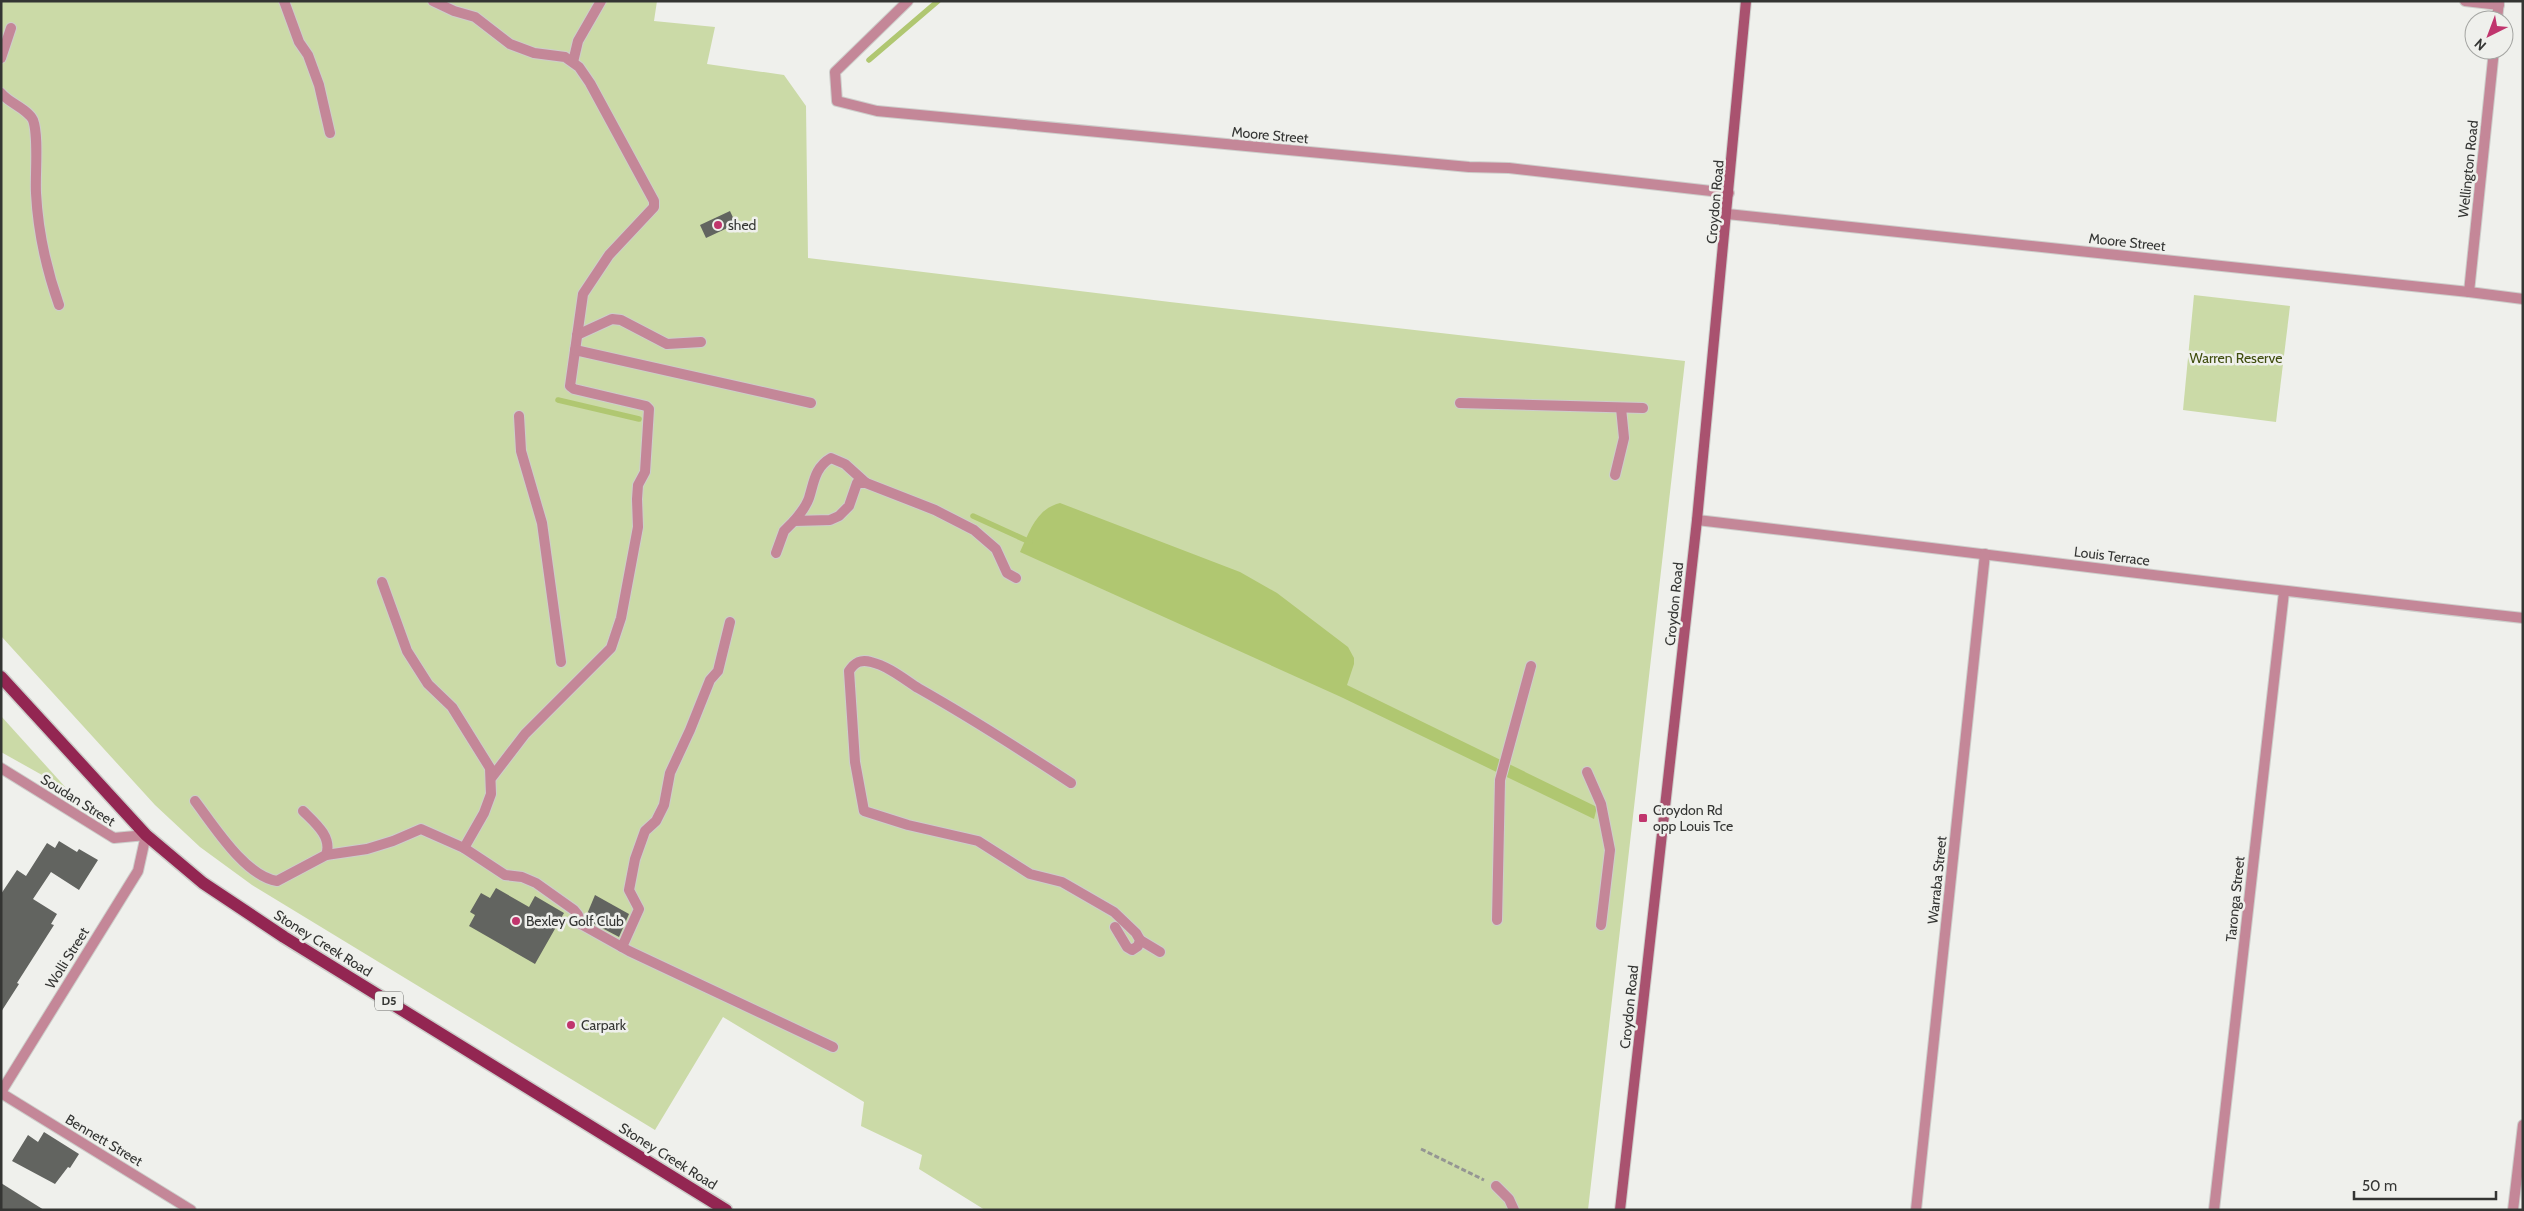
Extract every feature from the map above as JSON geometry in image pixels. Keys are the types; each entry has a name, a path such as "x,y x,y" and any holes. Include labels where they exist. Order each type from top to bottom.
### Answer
{"main road":[{"name":"Croydon Road","path":"1620,1210 1698,520 1728,214 1746,1"},
{"name":"Stoney Creek Road","path":"1,677 146,835 190,873 244,912 726,1210"}],"street":[{"path":"284,1 299,42 308,55 319,85 330,133"},
{"path":"433,1 454,12 475,17 510,44 534,53 565,57 572,62 590,83 654,201 654,207 609,255 592,276 582,294 570,386 646,406 649,410 645,472 638,485 638,527 622,618 611,648 525,734 492,777"},
{"path":"572,62 578,41 601,1"},
{"name":"Moore Street","path":"908,1 835,72 837,101 877,111 1469,167 1508,168 1729,193"},
{"path":"2465,1 2499,3"},
{"path":"1,58 11,28"},
{"name":"Wellington Road","path":"2469,292 2493,60"},
{"path":"1,93 32,118 36,135 35,163 39,232 47,271 59,305"},
{"name":"Moore Street","path":"1728,214 2523,299"},
{"path":"577,334 612,319 621,320 667,344 701,342"},
{"path":"575,350 810,403"},
{"path":"1460,403 1643,408"},
{"path":"1614,475 1624,438 1621,408"},
{"path":"519,416 521,451 542,523 561,662"},
{"path":"776,553 784,531 804,510 815,475 823,462 831,458 845,464 866,483 935,510 974,530 996,549 1007,574 1016,578"},
{"path":"794,521 830,520 850,506 857,483 866,483"},
{"name":"Louis Terrace","path":"1698,520 2284,592 2523,618"},
{"name":"Warraba Street","path":"1916,1210 1985,554"},
{"path":"382,582 407,651 428,684 452,707 484,757 492,777 491,794 484,813 464,848"},
{"name":"Taronga Street","path":"2214,1210 2284,592"},
{"path":"622,946 639,909 628,890 634,859 645,831 656,821 664,805 670,772 690,730 710,680 718,671 730,622"},
{"path":"1072,783 945,703 884,668 872,662 862,661 854,663 849,671 855,762 864,811 908,825 978,841 1030,874 1062,882 1114,912 1136,933 1140,940 1160,952"},
{"path":"1497,920 1500,780 1531,666"},
{"name":"Soudan Street","path":"1,768 114,838 146,835"},
{"path":"1587,772 1600,804 1610,850 1601,925"},
{"path":"195,801 250,867 271,880 277,881 326,855 367,849 393,841 421,829 464,848 506,875 522,877 536,883 574,910 578,915 579,923 622,946 833,1047"},
{"path":"303,811 322,829 327,842 326,855"},
{"name":"Wolli Street","path":"1,1093 138,871 146,835"},
{"path":"1115,927 1127,947 1132,950 1138,946 1140,940"},
{"name":"Bennett Street","path":"1,1093 192,1210"},
{"path":"2512,1210 2523,1125"},
{"path":"1496,1186 1510,1199 1514,1210"}],"path":[{"path":"1422,1148 1496,1186"}],"green space":[{"path":"1,1 657,1 654,21 715,27 707,64 784,75 806,106 808,258 1685,361 1588,1210 985,1210 919,1169 922,1155 861,1126 864,1102 723,1017 655,1130 252,885 200,847 155,805 1,636"},
{"name":"Warren Reserve","path":"2194,295 2290,306 2276,422 2183,410"},
{"path":"1,716 67,789 1,752"}],"shaded area":[{"path":"1060,503 1240,572 1277,593 1348,647 1354,658 1354,664 1347,685 1597,807 1594,819 1341,697 1020,552 1039,516 1045,510"}],"building":[{"name":"shed","path":"730,211 736,224 706,238 700,225"},
{"path":"59,841 77,852 79,849 98,860 79,890 51,872 33,899 57,914 51,924 54,925 1,1012 1,894 17,870 26,876 47,843 55,848"},
{"name":"Bexley Golf Club","path":"496,888 529,907 535,896 564,913 535,964 469,926 475,915 470,912 481,893 490,898"},
{"path":"595,895 629,914 619,937 585,919"},
{"path":"44,1132 79,1154 70,1168 68,1167 55,1184 12,1161 28,1135 38,1142"},
{"path":"1,1183 44,1210 1,1210"}],"waterway":[{"path":"869,60 938,1"},
{"path":"558,400 639,419"},
{"path":"973,516 1030,542"}],"place":[{"name":"shed","path":"718,225"},
{"name":"Croydon Rd opp Louis Tce","path":"1643,818"},
{"name":"Bexley Golf Club","path":"516,921"},
{"name":"Carpark","path":"571,1025"}]}
